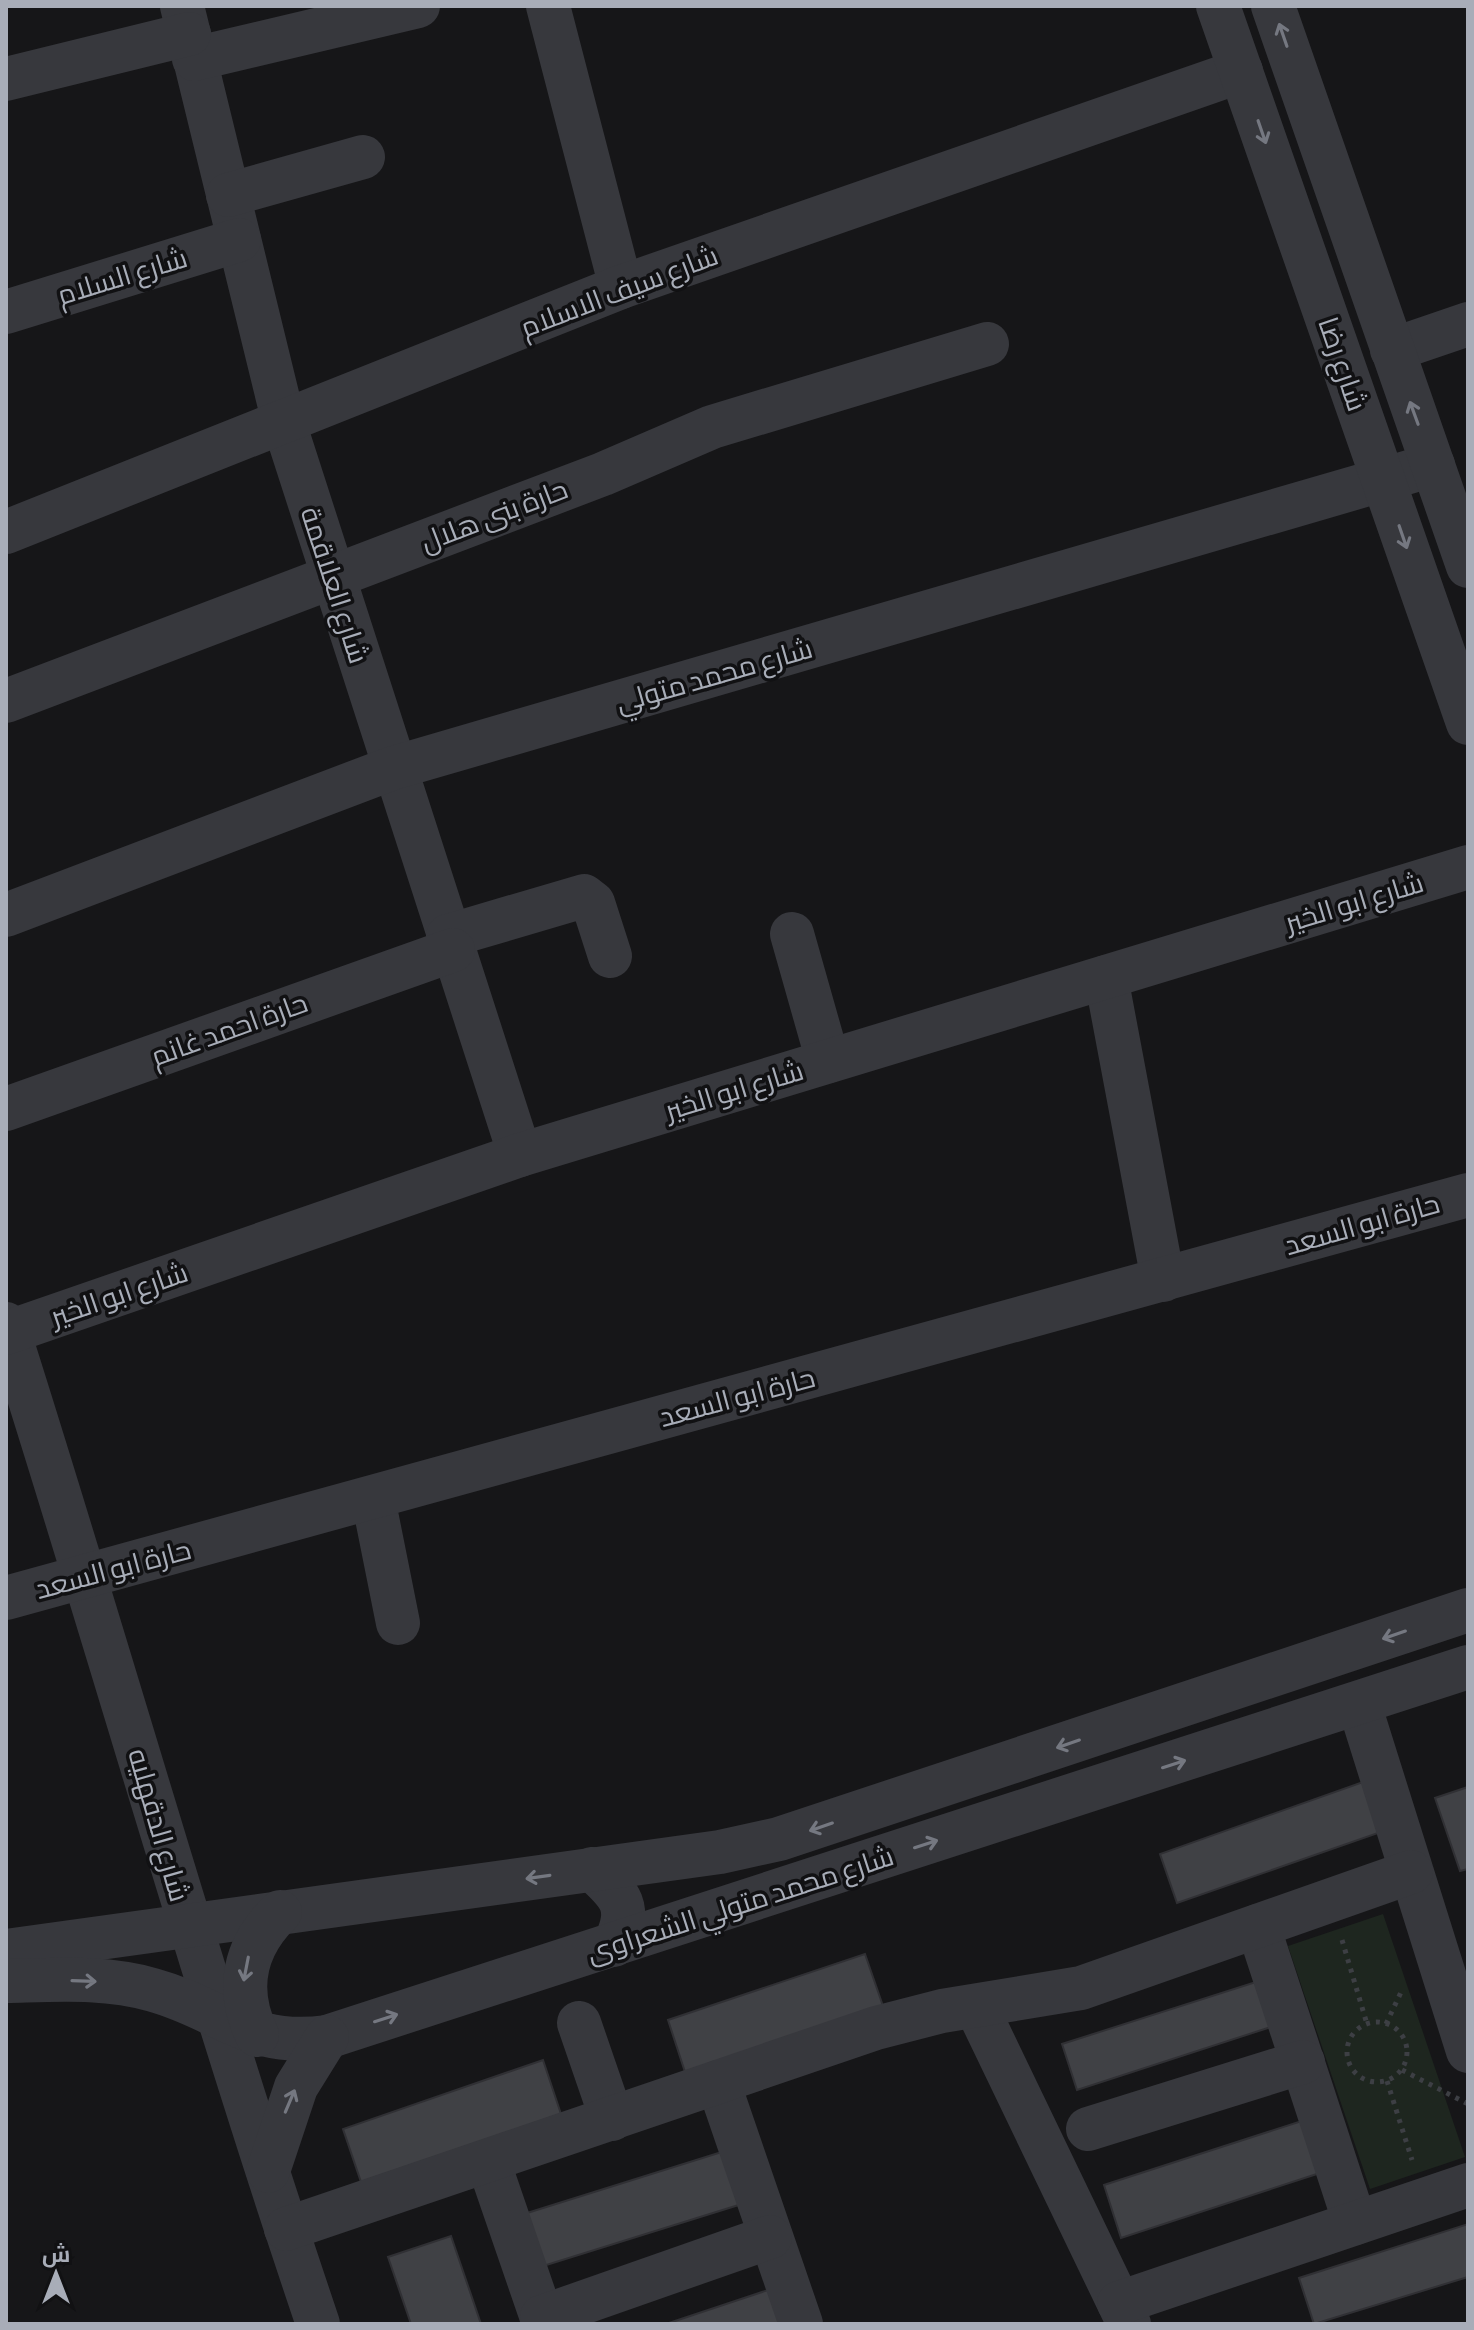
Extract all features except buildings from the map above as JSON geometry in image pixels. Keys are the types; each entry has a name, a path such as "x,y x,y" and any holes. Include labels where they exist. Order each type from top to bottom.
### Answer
{"street":[{"path":"6,79 188,33 418,6"},
{"path":"548,6 621,287"},
{"name":"شارع رضا","path":"1218,6 1468,723"},
{"name":"شارع رضا","path":"1273,6 1468,566"},
{"name":"شارع العلاقمة","path":"188,33 284,423 520,1155"},
{"name":"شارع سيف الاسلام","path":"6,532 621,287 1241,71"},
{"path":"228,195 363,157"},
{"name":"شارع السلام","path":"6,312 239,240"},
{"path":"1392,350 1468,324"},
{"name":"حارة بنى هلال","path":"6,701 603,474 712,427 987,344"},
{"name":"شارع محمد متولي","path":"6,915 393,768 1433,465"},
{"name":"شارع ابو الخير","path":"7,1330 520,1155 1468,867"},
{"name":"حارة احمد غانم","path":"6,1109 584,896 593,903 610,956"},
{"path":"792,934 828,1061"},
{"path":"1106,977 1163,1280"},
{"name":"حارة ابو السعد","path":"6,1598 1468,1195"},
{"name":"شارع الدقهليه","path":"7,1330 86,1577 216,2016 318,2324"},
{"path":"373,1498 398,1623"},
{"name":"شارع محمد متولي الشعراوى","path":"6,1951 720,1852 809,1831 1468,1610"},
{"name":"شارع محمد متولي الشعراوى","path":"6,1981 128,1984 174,1996 257,2035 279,2040 327,2037 1468,1667"},
{"path":"1359,1704 1411,1872 1450,1934 1468,2051"},
{"path":"592,1869 623,1904 624,1926 614,1945"},
{"path":"286,2229 909,2018 1081,1988 1411,1872"},
{"path":"257,2035 248,2017 244,1978 255,1941 280,1912"},
{"path":"1258,1926 1355,2223"},
{"path":"976,2006 1124,2314 1355,2223 1468,2185"},
{"path":"579,2023 612,2119"},
{"path":"268,2171 296,2087 327,2037"},
{"path":"1088,2129 1303,2062"},
{"path":"718,2082 801,2324"},
{"path":"488,2161 543,2320 770,2237"}],"path":[{"path":"1330,1900 1367,2024"},
{"path":"1367,2024 1386,2024 1401,2034 1407,2052 1402,2070 1387,2081 1373,2082 1360,2078 1348,2062 1348,2042 1367,2024"},
{"path":"1402,2070 1468,2104"},
{"path":"1387,2081 1424,2200"}],"shaded area":[{"path":"1383,1914 1465,2157 1370,2189 1288,1946"}]}
